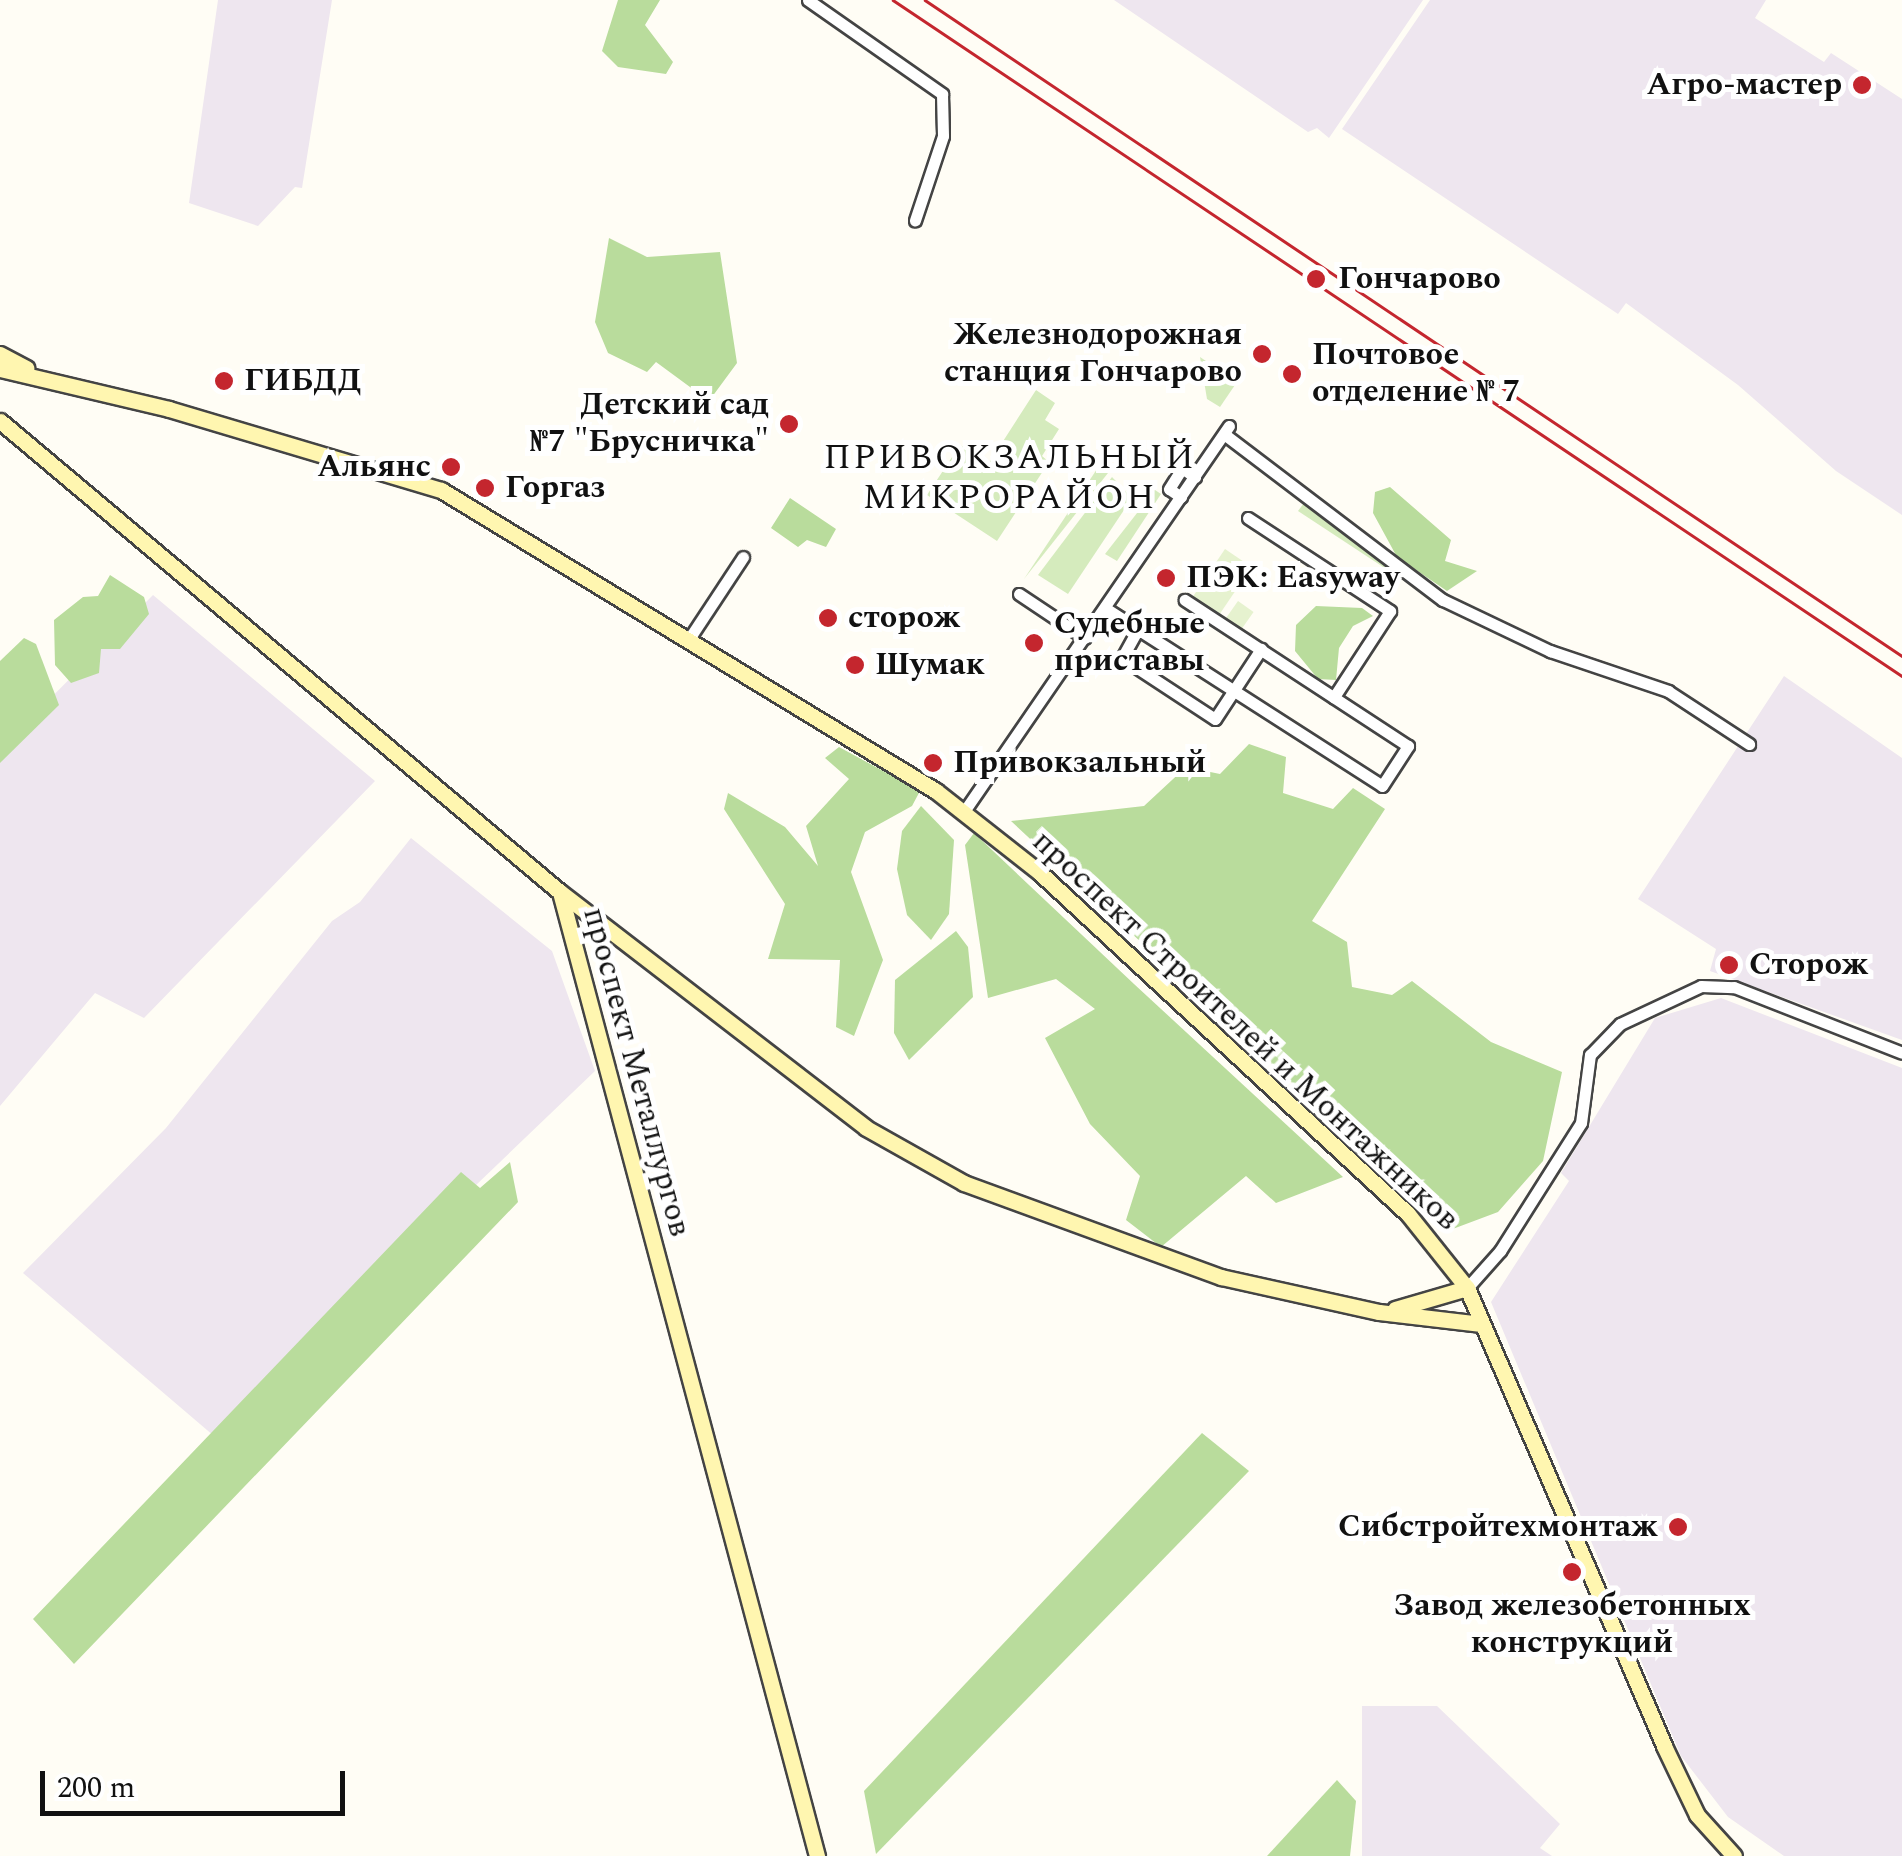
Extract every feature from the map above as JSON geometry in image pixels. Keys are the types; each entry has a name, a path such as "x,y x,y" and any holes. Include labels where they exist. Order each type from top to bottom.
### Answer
{"street":[{"path":"808,0 942,94 943,136 916,220"},
{"name":"проспект Строителей и Монтажников","path":"0,354 47,378"},
{"name":"проспект Строителей и Монтажников","path":"0,369 47,378 441,490 966,810 1408,1214 1468,1288 1664,1746 1697,1815 1734,1856"},
{"name":"проспект Металлургов","path":"0,422 560,892 818,1856"},
{"path":"966,810 1227,430 1444,600 1550,650 1668,691 1749,744"},
{"path":"1248,518 1390,611 1334,698"},
{"path":"689,640 743,557"},
{"path":"1018,594 1085,638"},
{"path":"1105,608 1382,786 1408,746 1185,600"},
{"path":"1138,629 1122,658 1215,719 1260,650"},
{"path":"560,892 866,1128 964,1183 1221,1277 1379,1312 1481,1324"},
{"path":"1379,1312 1468,1288 1500,1251 1581,1123 1590,1055 1620,1024 1701,986 1734,986 1902,1053"}],"shaded area":[{"path":"218,0 332,0 302,188 295,187 258,226 189,203"},
{"path":"1114,0 1423,0 1329,138 1317,128 1308,132"},
{"path":"1430,0 1766,0 1755,18 1824,62 1831,53 1902,99 1902,515 1836,471 1738,385 1626,303 1618,314 1342,129"},
{"path":"153,595 375,781 144,1018 95,993 0,1106 0,749"},
{"path":"1784,676 1902,758 1902,1040 1710,971 1716,949 1638,899"},
{"path":"411,838 552,951 595,1071 214,1436 23,1273 166,1128 332,921 360,902"},
{"path":"1721,998 1902,1068 1902,1856 1784,1856 1728,1817 1681,1756 1491,1302 1569,1181 1561,1173 1655,1018"},
{"path":"1362,1706 1437,1706 1560,1824 1540,1848 1552,1856 1362,1856"}],"green space":[{"path":"618,0 660,0 645,25 673,62 666,74 618,67 602,51"},
{"path":"609,238 647,257 720,252 737,363 709,401 656,362 647,372 608,353 595,322"},
{"path":"1200,357 1237,382 1220,407 1207,399"},
{"path":"1036,390 1055,403 1045,420 1059,429 1042,456 1049,462 997,541 927,495 960,445 989,463"},
{"path":"1101,463 1108,473 1024,579"},
{"path":"1112,477 1132,498 1068,594 1038,575"},
{"path":"1390,487 1451,540 1445,561 1477,571 1447,591 1397,557 1373,513 1375,492"},
{"path":"1155,490 1161,494 1117,561 1105,554"},
{"path":"790,498 836,529 826,547 807,540 798,547 771,528"},
{"path":"1307,499 1409,579 1409,584 1298,511"},
{"path":"1225,549 1252,567 1219,616 1192,598"},
{"path":"110,575 144,597 149,614 120,649 101,649 99,673 71,683 55,665 54,620 83,597 98,596"},
{"path":"1238,601 1254,612 1240,631 1225,620"},
{"path":"1316,606 1362,608 1373,616 1353,626 1339,648 1336,680 1318,679 1295,651 1296,625"},
{"path":"24,638 36,644 59,705 0,763 0,661"},
{"path":"1249,744 1286,757 1283,793 1333,809 1353,788 1385,809 1312,921 1347,942 1352,987 1392,995 1412,981 1491,1042 1562,1072 1543,1161 1498,1212 1450,1230 1011,821 1144,806 1186,767 1220,774"},
{"path":"839,747 920,791 912,806 865,832 851,872 883,960 854,1036 836,1027 840,960 768,959 785,904 724,809 728,793 785,827 818,866 806,826 849,779 825,758"},
{"path":"921,806 954,840 949,914 931,940 907,915 897,869 902,831"},
{"path":"974,833 1343,1177 1276,1203 1246,1176 1161,1247 1126,1220 1140,1176 1090,1124 1045,1038 1095,1009 1056,979 988,998 965,845"},
{"path":"956,931 968,947 973,997 909,1060 894,1033 895,980"},
{"path":"510,1162 518,1202 74,1664 33,1619 461,1172 480,1188"},
{"path":"1202,1433 1249,1471 876,1854 864,1791"},
{"path":"1337,1780 1356,1801 1350,1856 1267,1856"}],"railway":[{"path":"893,0 1902,676"},
{"path":"925,0 1902,656"}],"place":[{"name":"Агро-мастер","path":"1862,85"},
{"name":"Гончарово","path":"1316,279"},
{"name":"Железнодорожная станция Гончарово","path":"1262,354"},
{"name":"Почтовое отделение № 7","path":"1292,374"},
{"name":"ГИБДД","path":"224,381"},
{"name":"Детский сад №7 \"Брусничка\"","path":"789,424"},
{"name":"Альянс","path":"451,467"},
{"name":"Горгаз","path":"485,488"},
{"name":"ПЭК: Easyway","path":"1166,578"},
{"name":"сторож","path":"828,618"},
{"name":"Судебные приставы","path":"1034,643"},
{"name":"Шумак","path":"855,665"},
{"name":"Привокзальный","path":"933,763"},
{"name":"Сторож","path":"1729,965"},
{"name":"Сибстройтехмонтаж","path":"1678,1527"},
{"name":"Завод железобетонных конструкций","path":"1572,1572"}],"district":[{"name":"ПРИВОКЗАЛЬНЫЙ МИКРОРАЙОН","path":"1010,478"}]}
